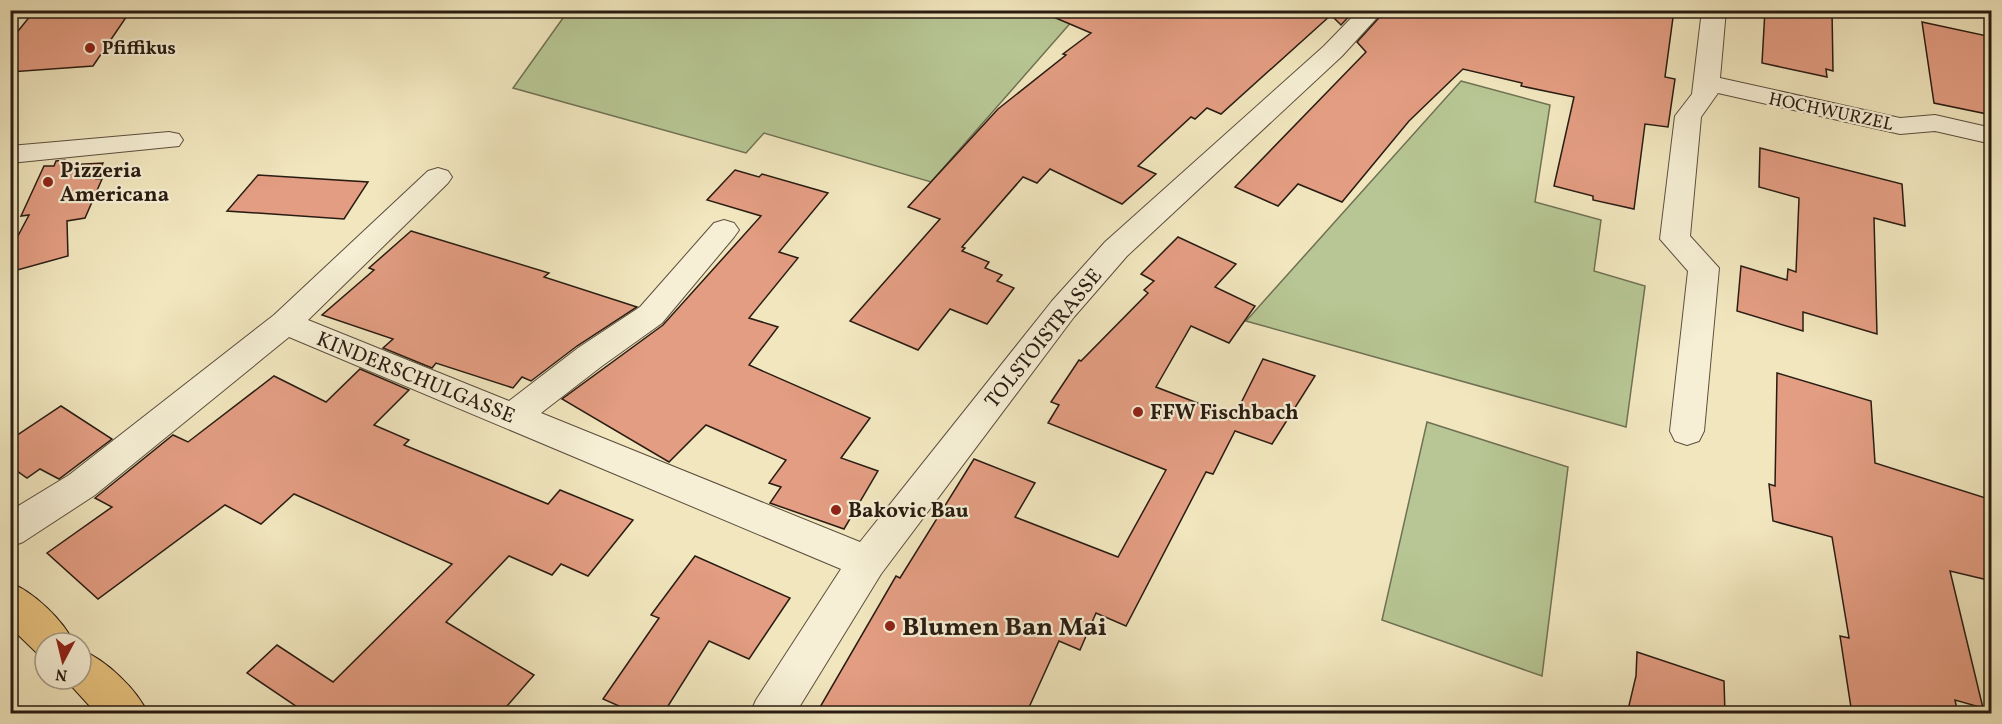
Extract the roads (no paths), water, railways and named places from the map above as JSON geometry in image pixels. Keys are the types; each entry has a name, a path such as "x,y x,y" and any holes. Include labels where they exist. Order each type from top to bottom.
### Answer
{"main road":[{"path":"10,600 42,631"},
{"path":"93,681 127,714"}],"street":[{"name":"TOLSTOISTRASSE","path":"771,714 867,562 1063,309 1116,249 1332,51 1373,10"},
{"path":"1687,430 1704,268 1675,239 1688,116 1705,95 1714,10"},
{"name":"HOCHWURZEL","path":"1706,84 1900,126 1935,123 1992,136"},
{"path":"10,155 169,140"},
{"path":"10,531 82,485 285,323 438,177"},
{"path":"512,417 590,357 651,315 724,230"},
{"name":"KINDERSCHULGASSE","path":"285,323 867,562"}],"place":[{"name":"Pfiffikus","path":"90,48"},
{"name":"Pizzeria Americana","path":"48,182"},
{"name":"FFW Fischbach","path":"1138,412"},
{"name":"Bakovic Bau","path":"836,510"},
{"name":"Blumen Ban Mai","path":"890,626"}]}
